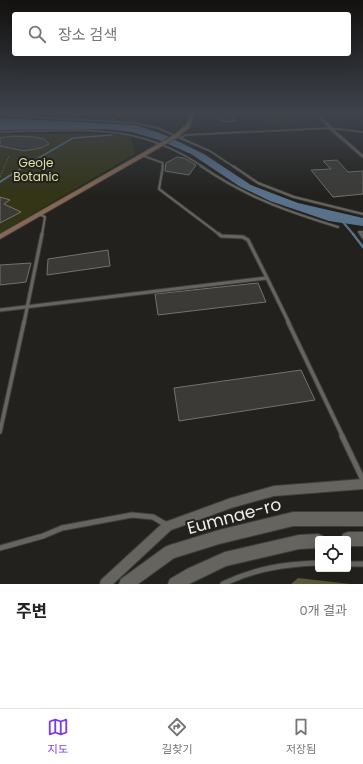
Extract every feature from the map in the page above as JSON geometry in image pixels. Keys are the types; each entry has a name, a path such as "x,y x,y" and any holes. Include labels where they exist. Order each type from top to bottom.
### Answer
{"main road":[{"path":"0,237 141,155 168,141"}],"street":[{"path":"345,141 363,157"},
{"path":"106,584 168,526 231,503 274,491 363,484"},
{"name":"Eumnae-ro","path":"126,584 170,552 219,537 293,519 363,519"},
{"path":"351,539 363,539"},
{"path":"175,584 192,574 225,559 299,542 315,541"}],"lane":[{"path":"151,141 162,144 202,165 233,187 273,207 338,227"},
{"path":"188,141 210,151 258,183 294,197 363,214"},
{"path":"141,155 163,163 159,189 221,236 243,236 248,240 363,480"},
{"path":"0,432 28,306 45,217 39,214"},
{"path":"363,232 359,232 363,237"},
{"path":"0,310 267,278"},
{"path":"0,548 43,536 62,528 132,515 153,517 168,526"},
{"path":"222,584 240,575 289,563 315,563"},
{"path":"351,564 363,564"}],"path":[{"path":"0,177 9,156"}],"green space":[{"name":"Geoje Botanic","path":"0,141 132,141 135,154 0,233"},
{"path":"298,578 350,584 291,584"}],"water":[{"path":"162,141 178,141 204,154 251,185 298,203 363,218 363,226 329,221 270,201 239,186 191,154"}],"building":[{"path":"0,141 46,141 49,144 41,148 24,151 0,146"},
{"path":"177,157 184,158 196,165 189,175 165,171 166,163"},
{"path":"337,160 348,172 363,171 363,194 333,197 311,170 331,169 323,161"},
{"path":"0,197 10,200 4,204 21,212 0,223"},
{"path":"108,250 110,266 47,275 48,259"},
{"path":"31,263 26,282 0,285 0,265"},
{"path":"258,283 266,302 158,315 155,294"},
{"path":"301,370 315,400 179,421 174,388"}],"waterway":[{"path":"23,167 67,141"},
{"path":"0,182 25,166"},
{"path":"342,221 354,235"},
{"path":"353,234 363,247"}]}
